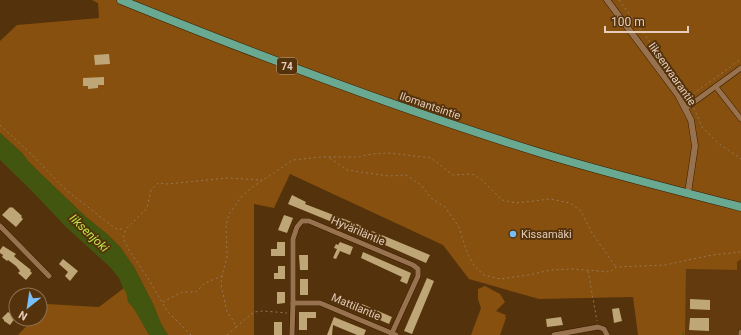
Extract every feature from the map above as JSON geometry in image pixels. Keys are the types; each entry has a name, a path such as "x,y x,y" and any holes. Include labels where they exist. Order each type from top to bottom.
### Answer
{"main road":[{"name":"Ilomantsintie","path":"121,0 240,48 377,99 542,154 741,207"}],"street":[{"name":"Iiksenvaarantie","path":"607,0 678,95 686,108 691,120 695,146 688,193"},
{"path":"686,108 741,68"},
{"path":"716,87 741,119"},
{"name":"Hyväriläntie","path":"292,303 293,239 297,227 302,221 309,221 413,265 418,269 418,276 394,334"},
{"path":"0,226 49,276"},
{"path":"292,303 292,335"},
{"name":"Mattilantie","path":"292,303 320,303 394,334"},
{"path":"554,335 598,327 604,329 607,335"}],"path":[{"path":"619,0 684,88 689,97 741,59"},
{"path":"692,104 702,127 718,143 741,159"},
{"path":"0,125 66,190 116,229 126,229"},
{"path":"236,327 227,312 221,284 227,257 226,225 229,214 242,196 262,180 293,160 321,157 358,157 372,154 390,153 431,158 453,174 472,174 482,180 502,200 516,203 550,199 570,203 581,211 592,233 616,266"},
{"path":"329,158 347,170 389,176 406,175 421,185 431,198 445,207 459,227 466,250 474,266 484,275 500,279 551,270 574,269 610,272 616,266 665,265 712,255 741,252"},
{"path":"191,335 167,311 163,302 129,250 123,238 126,229 146,208 151,190 158,182 167,184 228,178 262,180"},
{"path":"588,271 598,327"},
{"path":"163,302 182,292 196,292 205,283 222,276"},
{"path":"227,335 254,312 263,311 292,314"}],"shaded area":[{"path":"92,0 741,0 741,259 737,262 737,270 686,269 685,335 638,335 633,297 539,299 469,279 443,245 290,174 274,208 254,204 254,335 168,335 161,324 153,304 134,267 120,247 87,218 0,133 0,41 17,25 99,18 98,3"},
{"path":"737,259 741,259 741,335 685,335 685,269 737,270"},
{"path":"485,286 500,294 505,302 496,311 506,315 500,335 471,335 481,308 478,299 478,289"},
{"path":"124,288 150,335 18,335 26,327 48,327 48,304 99,307"}],"water":[{"name":"Iiksenjoki","path":"0,133 87,218 120,247 134,267 153,304 161,324 168,335 149,335 134,309 128,302 126,292 119,278 110,267 66,227 0,160"}],"building":[{"path":"109,54 110,64 95,65 94,55"},
{"path":"104,77 104,85 98,85 98,88 88,89 88,86 83,86 83,78"},
{"path":"292,195 306,202 305,204 362,226 359,233 288,204"},
{"path":"10,207 22,216 21,217 23,219 16,227 2,215"},
{"path":"284,215 293,218 287,233 278,230"},
{"path":"372,231 430,255 426,263 369,238"},
{"path":"277,242 285,242 285,256 271,256 271,249 277,249"},
{"path":"340,242 353,247 350,255 340,251 336,259 333,258 337,249 334,248 336,244 338,245"},
{"path":"3,246 16,254 14,256 31,270 30,271 32,273 26,280 18,273 20,271 16,266 2,257 3,255 0,253 0,250"},
{"path":"363,252 411,273 407,284 400,281 402,277 361,258"},
{"path":"299,255 308,255 308,270 300,270"},
{"path":"63,259 78,271 70,281 65,276 68,272 59,264"},
{"path":"278,266 285,266 285,279 274,279 274,273 278,273"},
{"path":"427,278 434,281 412,334 404,331"},
{"path":"300,279 308,279 308,295 300,295"},
{"path":"277,292 285,292 285,303 277,304"},
{"path":"690,299 710,300 710,310 690,309"},
{"path":"362,304 392,317 389,324 359,311"},
{"path":"619,308 622,321 614,323 612,309"},
{"path":"8,312 8,324 2,318"},
{"path":"299,312 316,312 316,318 307,318 307,330 299,330"},
{"path":"334,317 366,330 364,335 357,335 333,325 332,335 327,335"},
{"path":"561,317 563,325 547,327 546,319"},
{"path":"690,318 709,318 709,331 689,330"},
{"path":"274,322 282,322 282,335 274,335"}],"place":[{"name":"Kissamäki","path":"513,234"}]}
